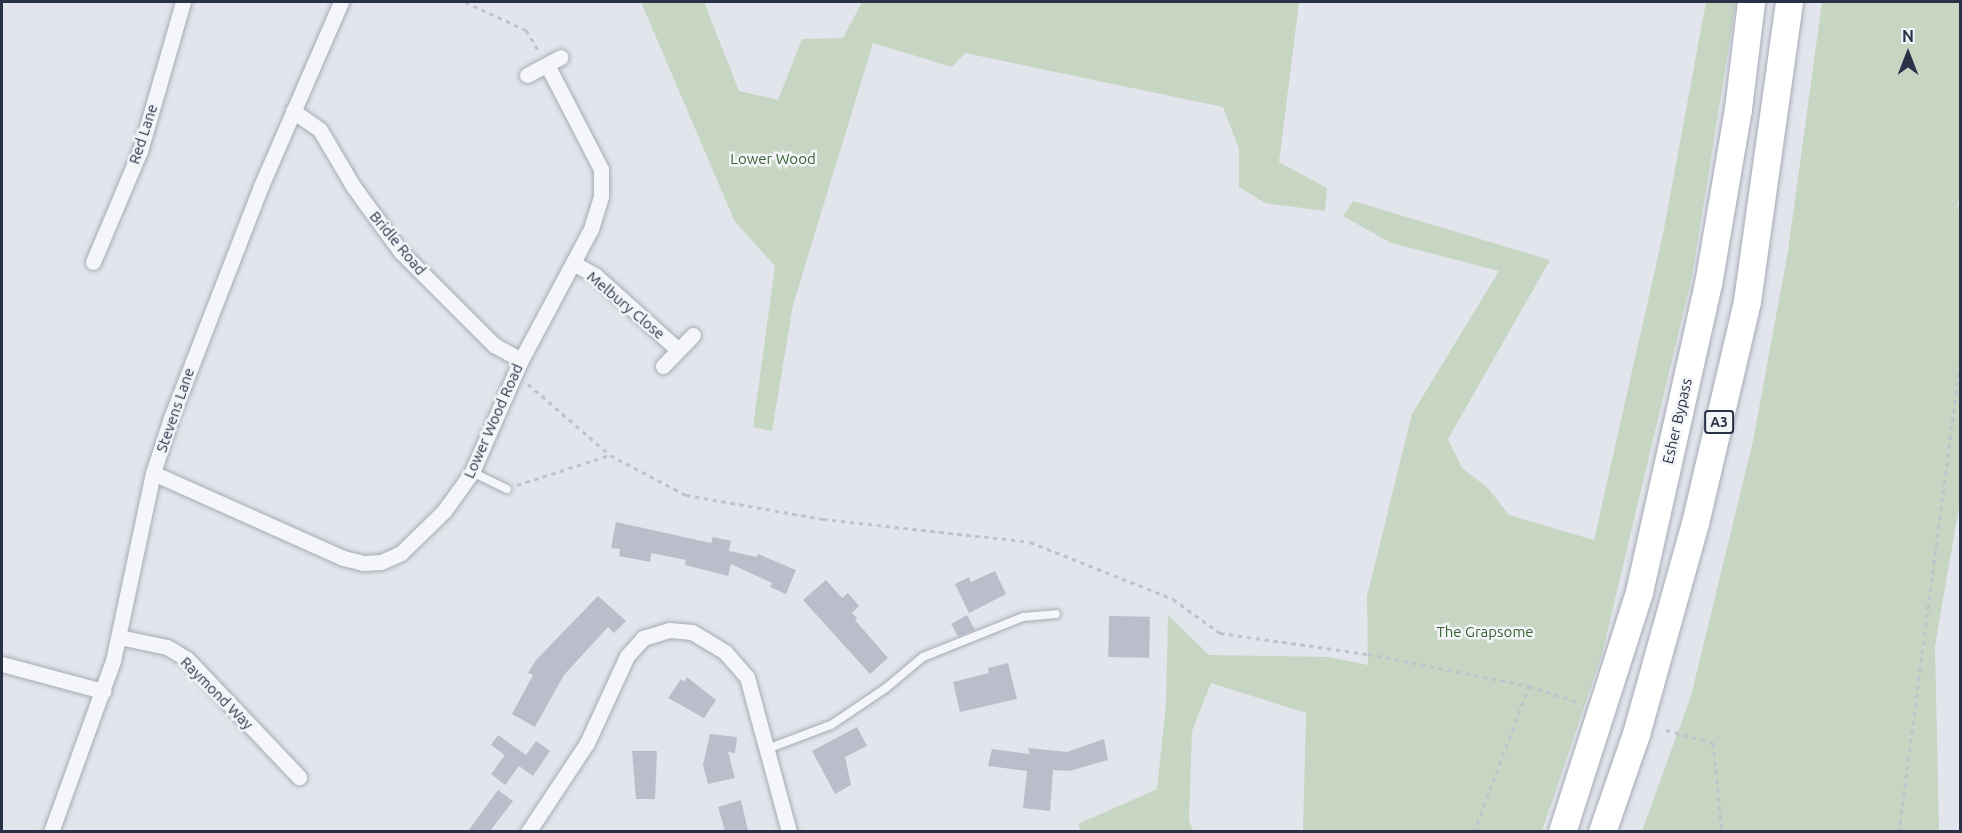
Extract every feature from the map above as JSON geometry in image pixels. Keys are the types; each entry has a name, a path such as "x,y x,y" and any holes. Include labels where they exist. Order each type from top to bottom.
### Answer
{"highway":[{"name":"Esher Bypass","path":"1562,831 1639,592 1708,284 1738,109 1751,2"},
{"name":"A3","path":"1602,831 1636,734 1695,523 1747,301 1790,2"}],"street":[{"name":"Red Lane","path":"93,262 140,151 183,2"},
{"name":"Stevens Lane","path":"51,831 103,691 119,637 153,473 188,372 293,111 341,2"},
{"path":"527,75 554,61"},
{"name":"Lower Wood Road","path":"153,473 343,558 363,563 381,562 401,553 444,511 472,472 518,366 573,263 597,211 601,169 554,61"},
{"name":"Bridle Road","path":"293,111 320,130 353,186 401,252 518,366"},
{"name":"Melbury Close","path":"573,263 596,276 677,350"},
{"name":"Melbury Close","path":"663,366 693,335"},
{"path":"528,831 587,743 627,656 643,638 669,630 693,632 725,652 747,677 789,831"},
{"name":"Raymond Way","path":"119,637 167,647 188,659 299,777"},
{"path":"2,664 103,691"}],"lane":[{"path":"472,472 507,489"},
{"path":"767,750 831,724 886,688 923,657 1023,617 1056,614"}],"path":[{"path":"465,2 526,30 554,61"},
{"path":"1899,831 1960,363"},
{"path":"518,366 610,455 667,488 706,501 823,519 1030,542 1173,599 1220,633 1368,654 1529,686 1582,704"},
{"path":"507,489 610,455"},
{"path":"1474,831 1529,686"},
{"path":"1666,730 1713,743 1722,831"}],"green space":[{"name":"Lower Wood","path":"641,2 704,2 739,91 778,100 802,39 843,38 862,2 1299,2 1279,162 1327,188 1325,211 1265,203 1239,187 1239,149 1223,107 965,53 952,67 873,43 793,305 772,431 753,427 775,266 735,222"},
{"name":"The Grapsome","path":"1706,2 1736,2 1692,276 1602,654 1542,831 1303,831 1306,713 1211,683 1192,731 1189,820 1193,831 1081,831 1078,824 1157,789 1166,704 1168,615 1209,655 1328,657 1368,665 1367,596 1412,414 1499,271 1391,243 1343,216 1353,201 1550,260 1448,439 1462,468 1488,488 1509,515 1594,540 1663,234"},
{"path":"1822,2 1960,2 1960,198 1954,210 1960,202 1960,501 1935,646 1939,831 1642,831 1691,696 1753,441 1788,251"}],"building":[{"path":"616,522 711,543 713,537 731,541 729,551 757,557 758,554 796,570 786,594 770,587 772,583 731,564 728,576 685,565 686,560 651,553 650,562 619,556 620,549 611,548"},
{"path":"995,571 1006,594 969,613 955,584 969,577 971,582"},
{"path":"826,580 842,598 848,593 859,606 852,613 857,618 855,620 888,658 870,674 803,600"},
{"path":"598,596 626,621 614,633 608,627 564,675 535,727 512,714 533,675 528,673 536,660"},
{"path":"967,615 975,630 958,636 951,624"},
{"path":"1109,616 1150,617 1149,658 1108,657"},
{"path":"1008,663 1017,699 960,712 953,682 989,673 988,668"},
{"path":"687,677 716,700 704,718 668,698 681,679 684,682"},
{"path":"857,727 867,746 845,757 851,785 835,794 812,751"},
{"path":"710,734 737,737 735,753 728,752 735,778 708,784 703,765"},
{"path":"498,735 526,755 536,741 550,751 533,776 519,766 505,785 491,774 505,755 491,745"},
{"path":"1104,739 1108,760 1069,771 1053,770 1050,811 1023,808 1027,771 988,766 992,749 1030,754 1028,748 1067,752"},
{"path":"632,751 657,751 655,799 636,799"},
{"path":"498,790 513,801 490,831 468,831"},
{"path":"741,800 748,831 725,831 718,807"}]}
